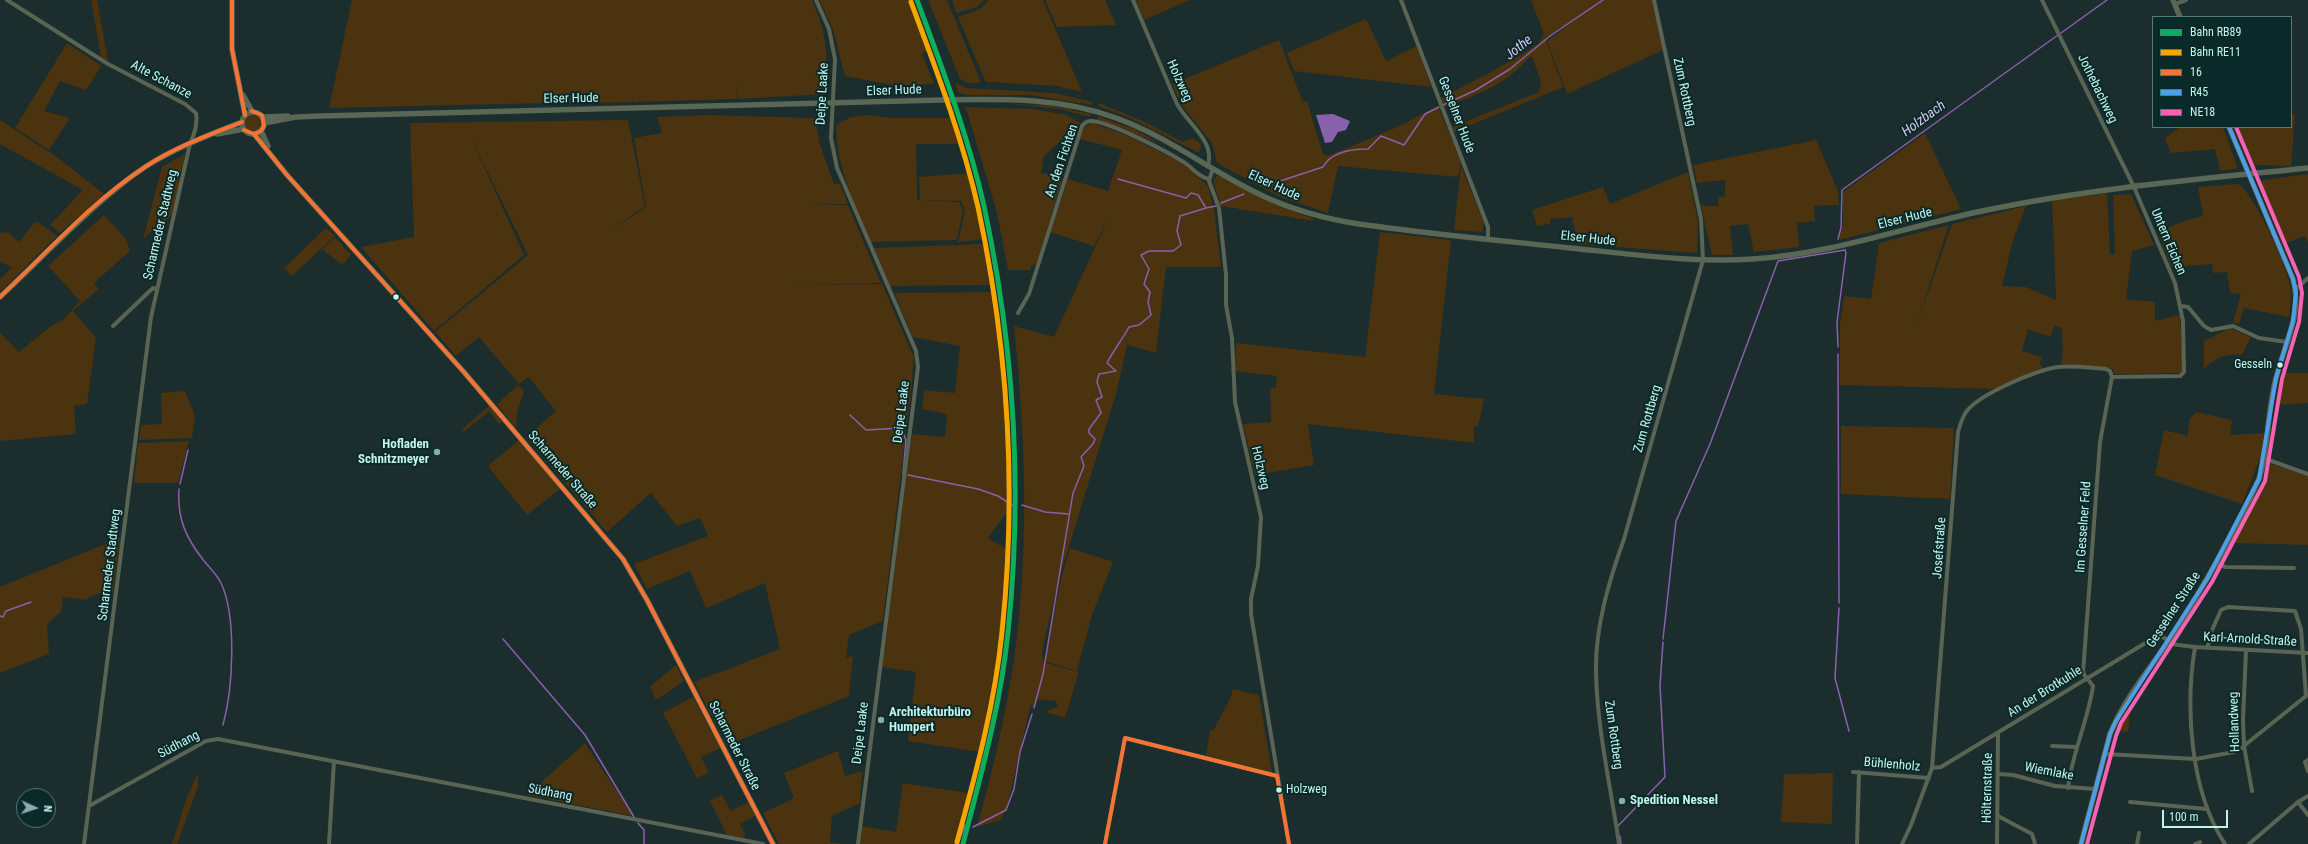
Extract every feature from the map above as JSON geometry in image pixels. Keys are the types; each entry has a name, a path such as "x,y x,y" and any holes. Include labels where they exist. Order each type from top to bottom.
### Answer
{"street":[{"name":"Alte Schanze","path":"7,0 108,64 191,108 196,113 197,122 196,134 191,142"},
{"path":"232,0 232,49 244,115 242,122 244,129 249,133 254,134 260,131 264,120 260,113 252,111 244,115"},
{"name":"Deipe Laake","path":"816,0 829,29 835,59 834,104 831,138 837,168 916,351 918,366 858,844"},
{"name":"Holzweg","path":"1134,0 1177,104 1186,120 1207,144 1210,154 1209,179 1219,208 1226,275 1226,305 1232,338 1235,402 1261,517 1258,566 1251,599 1250,614 1289,844"},
{"name":"Gesselner Hude","path":"1401,0 1488,227 1488,239"},
{"name":"Zum Rottberg","path":"1619,844 1599,716 1596,672 1599,637 1609,580 1624,539 1703,260 1701,219 1654,0"},
{"name":"Jothebachweg","path":"2042,0 2134,187"},
{"path":"2180,16 2174,2 2186,0"},
{"path":"240,89 252,111"},
{"name":"Elser Hude","path":"264,120 296,117 834,104 967,99 1031,100 1092,110 1138,127 1269,198 1320,217 1374,226 1488,239 1703,260 1753,259 1802,254 1839,247 1984,210 2050,198 2134,187 2308,168"},
{"path":"0,297 115,191 145,168 191,142 242,122"},
{"name":"An den Fichten","path":"1018,313 1029,294 1082,126 1086,122 1097,123 1152,144 1182,161 1199,177 1209,179"},
{"name":"Gesselner Straße","path":"2081,844 2110,734 2122,706 2168,641 2216,564 2248,503 2266,459 2272,392 2295,317 2296,289 2288,263 2229,128"},
{"path":"208,136 244,129"},
{"name":"Scharmeder Straße","path":"260,131 272,155"},
{"name":"Scharmeder Straße","path":"254,134 329,223 463,371 623,559 647,600 773,844"},
{"name":"Scharmeder Stadtweg","path":"84,844 151,317 191,142"},
{"name":"Untern Eichen","path":"2112,377 2180,376 2184,372 2184,335 2181,306 2174,283 2134,187"},
{"path":"2296,289 2308,278"},
{"name":"Scharmeder Stadtweg","path":"113,326 153,288 157,289"},
{"path":"2181,306 2188,307 2204,326 2211,330 2233,326 2259,338 2287,342"},
{"name":"Josefstraße","path":"1904,843 1932,768 1958,432 1961,421 1974,404 1999,388 2052,368 2070,367 2106,369 2110,371 2112,377"},
{"name":"Im Gesselner Feld","path":"2076,747 2091,698 2093,686 2083,672 2100,442 2112,377"},
{"path":"2266,459 2308,474"},
{"name":"Gesselner Straße","path":"2216,564 2226,567 2294,568"},
{"path":"2105,754 2196,759 2234,752 2244,746 2306,696 2306,653 2301,629 2295,611 2228,607 2221,610 2209,637 2208,648"},
{"name":"An der Brotkuhle","path":"1932,768 1941,767 2157,636 2168,641"},
{"name":"Karl-Arnold-Straße","path":"2168,641 2171,644 2208,648 2306,653"},
{"path":"2195,646 2190,707 2196,759 2207,809 2225,844"},
{"name":"Hollandweg","path":"2246,651 2243,713 2244,746 2252,792"},
{"name":"Hölternstraße","path":"1997,844 1999,774 1998,733"},
{"path":"1105,844 1125,738 1278,776"},
{"name":"Südhang","path":"89,806 206,741 218,739 763,844"},
{"path":"2052,746 2076,747 2068,788"},
{"path":"2308,760 2305,762 2308,771"},
{"path":"329,844 334,761"},
{"name":"Bühlenholz","path":"1853,772 1929,778"},
{"path":"1856,844 1859,772"},
{"name":"Wiemlake","path":"1999,774 2013,775 2055,786 2095,789"},
{"path":"2249,844 2298,802 2308,796"},
{"path":"2130,802 2207,809"},
{"path":"2298,802 2308,815"},
{"path":"1998,816 2032,834 2035,844"},
{"path":"2137,844 2139,833"}],"shaded area":[{"path":"91,0 97,0 108,61 101,57"},
{"path":"352,0 812,0 821,25 826,46 824,94 738,99 737,82 737,99 633,102 632,98 632,102 329,108"},
{"path":"819,0 913,0 931,49 922,53 934,84 892,85 845,76 833,29"},
{"path":"928,0 947,0 980,80 979,83 968,83 960,79"},
{"path":"952,0 985,0 977,7 956,13"},
{"path":"989,0 1043,0 1082,92 1056,86 986,82 958,17 980,9"},
{"path":"1045,0 1105,0 1116,25 1057,27"},
{"path":"1136,0 1190,0 1144,20"},
{"path":"1531,0 1652,0 1663,50 1567,94 1547,41 1583,14 1545,38 1563,87 1454,132 1452,127 1539,92 1541,81 1532,57 1529,57 1512,75 1491,88 1445,107 1441,98 1495,70 1539,43 1544,34"},
{"path":"1366,19 1386,61 1417,46 1431,87 1294,71 1287,53"},
{"path":"1279,40 1303,102 1307,101 1323,154 1328,156 1395,128 1438,106 1461,162 1458,177 1338,166 1328,213 1280,197 1217,163 1212,143 1181,104 1172,84"},
{"path":"67,43 101,66 86,90 60,81 44,111 70,118 49,150 15,128"},
{"path":"955,83 967,88 1054,93 1093,102 1092,105 1031,95 966,95 958,92"},
{"path":"1006,103 1052,106 1091,114 1090,117 1059,109"},
{"path":"1099,103 1145,122 1183,142 1193,138 1201,144 1199,153 1130,118 1098,106"},
{"path":"963,107 1033,109 1067,115 1080,123 1044,156 1041,173 1063,177 1036,265 1032,265 1030,270 1008,270 997,213 967,111"},
{"path":"1333,114 1350,121 1346,130 1338,132 1332,142 1325,143 1316,115"},
{"path":"2292,114 2295,115 2291,166 2255,165 2236,128 2292,128"},
{"path":"250,115 256,115 261,120 259,129 256,131 250,131 245,126 245,120"},
{"path":"706,115 815,118 820,145 834,184 840,184 848,204 800,205 848,205 881,283 782,285 882,284 913,355 869,356 914,355 883,621 849,635 846,658 853,656 849,696 727,745 694,682 780,649 765,583 706,608 690,571 647,589 634,564 708,536 700,518 677,526 651,493 607,532 526,437 556,411 529,377 519,384 479,337 456,356 435,332 528,255 471,138 524,255 434,331 361,247 414,237 410,123 628,120 645,206 606,234 646,207 634,138 662,133 657,117"},
{"path":"868,115 890,118 949,118 955,122 961,144 916,144 917,200 959,202 963,210 957,240 871,242 843,170 839,156 836,125 851,117"},
{"path":"1098,116 1136,130 1159,143 1097,120"},
{"path":"0,120 57,157 104,194 60,233 50,225 83,190 0,144"},
{"path":"1092,123 1126,135 1181,162 1208,186 1214,209 1221,267 1166,267 1156,353 1127,345 1116,394 1058,582 1042,652 1044,662 1078,672 1065,718 1045,712 1058,706 1055,701 1038,699 1032,708 1031,703 1007,807 1001,820 977,827 1005,711 1019,622 1023,559 1024,459 1014,326 1054,337 1111,212 1094,246 1050,232 1068,179 1108,191 1122,150 1079,139 1084,127"},
{"path":"2179,128 2223,128 2237,166 2235,169 2220,171 2215,149 2171,153 2165,138"},
{"path":"1925,133 1961,209 1839,240 1843,224 1843,192"},
{"path":"1816,140 1838,191 1839,205 1814,206 1815,221 1797,223 1799,247 1754,252 1748,224 1730,226 1733,255 1712,255 1701,205 1718,206 1718,196 1725,197 1725,180 1697,183 1693,165"},
{"path":"185,154 172,215 143,239 162,167"},
{"path":"1461,166 1484,223 1482,232 1454,230"},
{"path":"1688,172 1698,221 1697,253 1578,244 1572,217 1550,219 1550,224 1537,226 1532,210 1603,187 1610,204"},
{"path":"970,173 986,239 958,242 965,210 961,201 920,200 919,177"},
{"path":"2308,174 2308,242 2305,236 2286,243 2261,184 2263,180"},
{"path":"1217,175 1267,201 1314,219 1313,221 1221,206 1213,181"},
{"path":"2238,184 2245,190 2260,213 2286,271 2290,286 2291,299 2289,317 2244,308 2239,324 2233,323 2241,294 2230,293 2227,272 2213,273 2212,264 2171,267 2158,232 2181,222 2203,216 2198,187"},
{"path":"2107,193 2110,254 2115,254 2113,195 2131,194 2154,245 2132,251 2126,299 2155,302 2155,321 2180,315 2183,370 2179,373 2115,374 2112,368 2061,364 2063,351 2062,328 2054,325 2051,337 2028,329 2022,351 2042,357 2040,363 2043,369 1993,389 1840,385 1840,324 1844,296 1871,299 1879,243 1949,225 1914,332 1952,224 2026,206 2013,240 2002,286 2026,287 2056,300 2052,200"},
{"path":"104,215 126,239 130,251 94,283 99,289 73,311 96,338 87,404 74,406 76,434 0,441 0,332 19,352 51,326 63,320 80,301 48,266"},
{"path":"38,222 57,236 0,292 0,279 12,268 0,261 0,233 8,232 19,242 34,223"},
{"path":"326,228 335,236 292,276 284,268"},
{"path":"1380,232 1451,240 1434,394 1484,399 1478,426 1474,426 1474,443 1308,424 1314,465 1255,475 1243,424 1271,422 1270,388 1276,388 1277,376 1235,371 1236,343 1365,357"},
{"path":"335,237 351,255 342,265 322,249"},
{"path":"984,244 991,285 890,286 874,248"},
{"path":"994,292 1002,335 1009,418 1010,508 988,538 1009,551 999,646 979,752 908,741 916,672 882,667 912,434 945,437 947,414 922,409 924,390 955,393 960,346 913,337 894,293"},
{"path":"2230,328 2251,337 2242,355 2221,357 2204,369 2204,341"},
{"path":"2281,373 2308,373 2308,403 2275,405"},
{"path":"518,385 524,391 517,413 516,428 497,404"},
{"path":"185,391 195,416 192,438 139,440 141,425 162,424 161,393"},
{"path":"489,406 502,422 499,424 489,411 464,432 462,429"},
{"path":"2197,412 2232,420 2230,435 2264,433 2262,453 2242,504 2155,475 2164,430 2188,436 2189,419"},
{"path":"1841,426 1954,428 1950,499 1841,494"},
{"path":"519,440 560,489 527,515 488,466"},
{"path":"189,441 178,483 134,483 138,443"},
{"path":"2271,464 2308,476 2308,545 2233,543"},
{"path":"120,538 113,593 98,594 86,600 63,597 61,612 47,624 49,654 0,673 0,587"},
{"path":"1070,548 1113,562 1092,615 1077,671 1045,661 1060,583"},
{"path":"676,665 684,681 656,700 650,687"},
{"path":"1233,689 1259,695 1272,773 1206,756 1210,730 1213,731 1230,699"},
{"path":"693,697 720,748 701,757 709,772 697,778 663,713"},
{"path":"2125,710 2130,713 2128,732 2115,731"},
{"path":"585,743 633,816 527,795"},
{"path":"838,751 845,776 862,771 860,803 832,816 830,842 842,844 779,844 763,813 794,798 784,773"},
{"path":"198,773 198,787 177,844 172,844 187,797"},
{"path":"1833,773 1832,824 1781,822 1784,774"},
{"path":"903,783 968,793 966,801 969,801 957,844 860,844 862,826 896,832"},
{"path":"722,795 731,811 748,802 755,816 740,824 745,834 744,838 727,835 710,801"}],"waterway":[{"name":"Jothe","path":"1443,105 1476,90 1510,69 1550,36 1603,0"},
{"name":"Holzbach","path":"2061,33 2107,0"},
{"name":"Holzbach","path":"1838,239 1841,228 1842,190 2058,35"},
{"path":"1265,186 1323,167 1331,158 1343,152 1368,149 1381,136 1404,145 1425,114 1439,107"},
{"path":"1118,179 1186,198 1191,193 1198,195 1206,208 1216,206"},
{"path":"1221,203 1244,194"},
{"path":"1034,708 1043,674 1073,493 1084,466 1081,457 1093,444 1095,439 1089,433 1089,429 1101,413 1096,400 1102,397 1097,382 1099,374 1116,371 1107,363 1123,336 1129,327 1139,325 1151,315 1148,302 1150,292 1144,284 1149,269 1141,255 1149,251 1173,251 1181,245 1177,231 1180,216 1206,208"},
{"path":"1663,639 1676,521 1710,444 1778,261 1845,250 1846,253 1837,322 1838,347"},
{"path":"1838,354 1839,603"},
{"path":"850,415 866,430 901,428 906,440 903,474"},
{"path":"180,484 188,450"},
{"path":"908,475 978,489 998,496 1012,505"},
{"path":"179,489 181,519 184,528 198,553 221,583 226,597 232,653 229,692 223,725"},
{"path":"1022,505 1045,512 1069,514"},
{"path":"0,616 3,617 6,611 31,602"},
{"path":"1839,608 1835,678 1849,731"},
{"path":"503,639 585,735 634,817"},
{"path":"1618,826 1665,777 1660,685 1663,642"},
{"path":"973,827 1006,810 1014,789 1020,752 1032,714"},
{"path":"638,823 644,830 644,844"},
{"path":"958,844 965,825"},
{"path":"1620,836 1621,844"}],"rail line":[{"name":"RB89","path":"917,0 945,76 962,128 978,180 984,206 1003,312 1013,418 1015,525 1013,578 1005,659 1001,686 963,844"},
{"name":"RE11","path":"911,2 956,129 972,181 978,207 997,312 1007,419 1009,525 1007,579 999,659 990,711 978,764 957,842"}],"transit line":[{"name":"16","path":"232,0 232,49 245,115"},
{"name":"16","path":"244,130 254,134 261,131 264,126 262,115 252,111"},
{"name":"16","path":"0,297 88,212 125,181 168,153 242,122"},
{"name":"R45","path":"2081,844 2110,734 2116,721 2207,579 2259,479 2276,378 2293,321 2296,293 2293,279 2229,128"},
{"name":"NE18","path":"2087,844 2116,736 2121,723 2212,582 2265,481 2282,379 2299,322 2302,293 2299,277 2236,128"},
{"name":"16","path":"254,134 287,175 463,371 623,559 647,600 773,844"},
{"name":"16","path":"1105,844 1125,738 1277,776"},
{"name":"16","path":"1277,776 1289,844"}],"place":[{"name":"Gesseln","path":"2280,365"},
{"name":"Hofladen Schnitzmeyer","path":"437,452"},
{"name":"Architekturbüro Humpert","path":"881,720"},
{"name":"Holzweg","path":"1279,790"},
{"name":"Spedition Nessel","path":"1622,801"}]}
